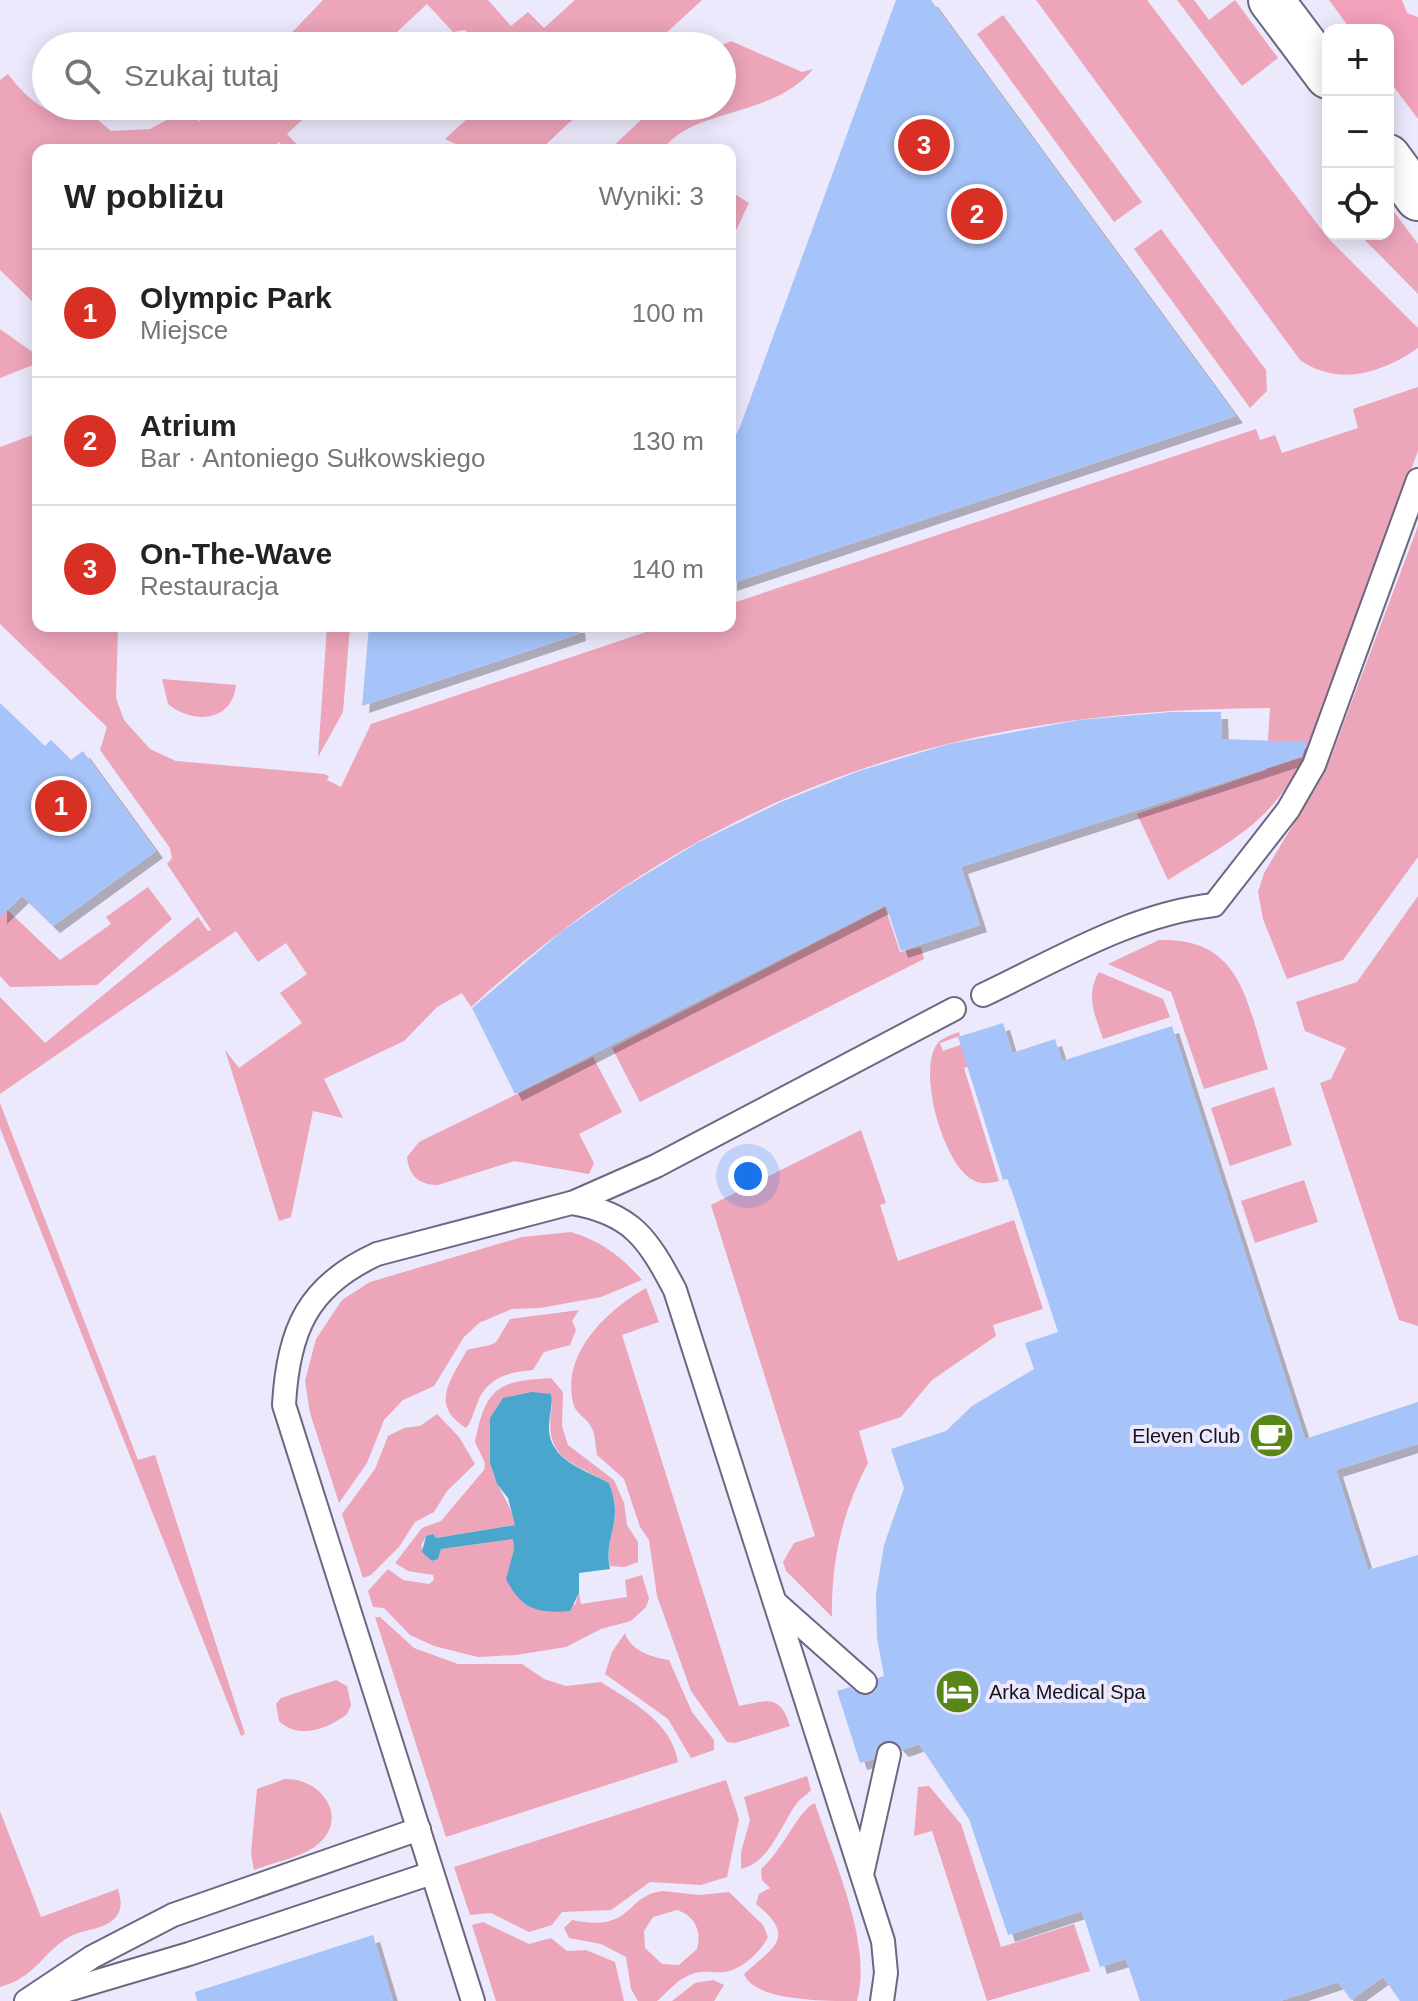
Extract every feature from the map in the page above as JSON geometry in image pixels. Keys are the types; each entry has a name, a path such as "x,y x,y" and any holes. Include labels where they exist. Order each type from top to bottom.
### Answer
{"street":[{"path":"1271,0 1322,68"},
{"path":"1394,165 1418,198"}],"lane":[{"path":"983,995 1144,920 1182,909 1214,905 1288,810 1314,765 1418,480"},
{"path":"473,2001 284,1405 287,1361 298,1326 319,1292 348,1268 377,1254 571,1203 656,1166 954,1009"},
{"path":"571,1203 599,1208 646,1239 675,1290 883,1941 886,1973 882,2001"},
{"path":"775,1602 865,1682"},
{"path":"862,1871 889,1754"},
{"path":"28,2001 92,1957 173,1915 419,1829"},
{"path":"28,2001 189,1954 432,1873"}],"shaded area":[{"path":"323,0 488,0 511,26 528,12 544,28 575,0 702,0 667,32 453,32 427,4 397,32 292,32"},
{"path":"1036,0 1147,0 1322,230 1322,240 1330,240 1418,328 1418,348 1375,370 1345,375 1330,373 1300,360"},
{"path":"1177,0 1194,0 1209,20 1235,0 1278,58 1242,86"},
{"path":"1329,0 1402,0 1407,13 1418,17 1418,119 1394,87 1394,24 1347,24"},
{"path":"1003,15 1142,202 1114,222 977,34"},
{"path":"736,43 802,72 813,69 796,85 736,111"},
{"path":"8,74 32,100 32,120 98,120 111,131 150,129 167,120 302,120 287,134 296,144 32,144 32,301 0,270 0,80"},
{"path":"466,120 572,120 546,144 456,144 445,139"},
{"path":"641,120 710,120 676,136 669,144 615,144"},
{"path":"736,195 749,203 736,230"},
{"path":"1394,212 1418,244 1418,294 1365,240 1394,240"},
{"path":"1161,229 1266,370 1267,391 1250,408 1134,249"},
{"path":"0,329 32,352 32,365 0,378"},
{"path":"1418,387 1418,451 1303,760 1276,801 1261,817 1228,843 1168,880 1137,814 1266,770 1270,708 1154,712 1044,725 939,746 840,777 744,818 651,869 560,932 471,1007 462,993 437,1007 404,1041 324,1079 343,1118 313,1111 291,1217 279,1221 225,1050 239,1068 302,1023 280,993 307,974 286,943 258,962 236,931 0,1094 0,997 45,1043 198,917 208,931 211,930 167,864 172,858 170,848 100,750 107,727 0,624 0,447 32,435 32,632 118,632 116,698 124,720 150,749 176,761 324,774 329,776 327,780 341,787 371,724 646,632 736,632 736,602 1256,429 1260,440 1275,435 1282,453 1358,428 1353,409"},
{"path":"1418,526 1418,857 1343,960 1287,979 1263,919 1258,892 1264,873 1326,770"},
{"path":"327,632 350,632 343,712 318,757"},
{"path":"162,679 236,685 227,707 219,713 199,717 188,715 168,704"},
{"path":"148,887 172,919 97,985 10,987 0,976 0,903 60,960 111,924 106,917"},
{"path":"1418,896 1418,1326 1399,1320 1320,1083 1331,1079 1346,1048 1305,1031 1296,1002 1357,982"},
{"path":"885,907 900,952 921,947 924,959 640,1102 612,1048"},
{"path":"1159,940 1187,942 1209,950 1225,962 1246,999 1268,1069 1204,1089 1171,992 1108,964"},
{"path":"1099,972 1163,999 1170,1017 1103,1039 1092,997"},
{"path":"959,1032 960,1036 940,1043 943,1051 963,1044 969,1066 964,1068 999,1181 981,1183 964,1173 953,1158 937,1118 930,1075 932,1057 939,1042"},
{"path":"593,1057 622,1112 579,1134 594,1163 589,1174 514,1161 438,1185 420,1181 413,1174 407,1157 419,1142"},
{"path":"1274,1087 1292,1145 1230,1166 1211,1108"},
{"path":"0,1103 138,1460 155,1455 245,1734 241,1736 0,1128"},
{"path":"861,1130 886,1203 880,1205 898,1261 1014,1220 1043,1309 993,1325 996,1336 932,1380 901,1417 859,1431 868,1463 851,1500 840,1538 832,1617 786,1571 783,1562 794,1543 815,1536 711,1205"},
{"path":"1304,1180 1318,1222 1255,1243 1241,1201"},
{"path":"571,1232 610,1250 642,1280 601,1297 540,1308 512,1309 479,1323 464,1337 434,1386 403,1400 384,1420 367,1463 339,1503 310,1413 305,1381 316,1339 342,1300 370,1282 522,1237"},
{"path":"646,1288 659,1322 622,1335 739,1706 764,1701 776,1704 786,1715 790,1726 735,1743 727,1742 691,1691 657,1596 649,1540 640,1527 624,1479 597,1455 592,1428 574,1406 571,1387 573,1369 589,1336 616,1309"},
{"path":"579,1310 572,1321 576,1330 570,1345 544,1352 533,1370 515,1372 492,1382 481,1395 466,1428 455,1419 448,1410 447,1391 467,1350 494,1343 510,1319"},
{"path":"551,1378 563,1392 562,1426 568,1445 614,1480 624,1503 627,1525 638,1542 638,1562 625,1567 610,1566 615,1508 609,1483 562,1456 555,1447 550,1422 552,1404 490,1420 491,1465 515,1525 436,1538 433,1534 426,1536 421,1546 432,1561 438,1559 441,1549 513,1539 514,1550 575,1605 579,1593 581,1604 627,1597 625,1580 642,1575 649,1599 646,1607 631,1621 601,1629 566,1647 516,1655 478,1657 434,1646 410,1635 384,1608 373,1607 368,1591 388,1569 403,1580 429,1584 434,1580 433,1575 408,1571 395,1563 422,1528 441,1521 484,1470 485,1463 475,1442 490,1398 507,1385"},
{"path":"437,1414 459,1437 475,1464 447,1491 434,1512 415,1522 399,1547 371,1575 363,1578 342,1514 375,1469 388,1436 404,1428 420,1426"},
{"path":"375,1617 380,1617 414,1648 458,1664 522,1664 544,1679 566,1686 601,1682 659,1724 668,1735 678,1762 446,1837"},
{"path":"625,1633 637,1649 669,1660 692,1712 714,1740 714,1750 691,1758 668,1719 605,1674 612,1652"},
{"path":"336,1680 347,1686 351,1705 347,1714 322,1728 304,1731 287,1727 279,1721 276,1704 281,1698"},
{"path":"807,1776 811,1790 797,1803 760,1859 741,1869 741,1852 750,1820 744,1797"},
{"path":"285,1779 311,1786 321,1794 332,1814 331,1826 325,1838 313,1848 254,1870 251,1853 257,1789"},
{"path":"726,1780 739,1819 727,1877 701,1885 650,1882 611,1910 562,1912 552,1925 529,1932 491,1913 470,1915 454,1867"},
{"path":"929,1786 961,1824 1001,1947 1074,1924 1090,1971 987,2001 932,1831 914,1836 918,1787"},
{"path":"815,1803 855,1928 861,1978 857,2001 809,2000 775,1994 750,1983 744,1974 777,1942 776,1925 756,1904 759,1894 770,1888 762,1880 761,1869"},
{"path":"0,1811 41,1917 118,1889 121,1904 118,1915 110,1922 69,1937 22,1977 0,1987"},
{"path":"663,1891 699,1895 729,1892 763,1925 768,1937 755,1955 737,1968 692,1974 677,1982 657,2001 638,2001 631,1989 626,1957 601,1944 569,1938 564,1928 572,1920 592,1923 618,1918 650,1894","holes":["677,1910 696,1925 699,1936 697,1949 679,1965 662,1964 645,1948 644,1931 653,1917"]},
{"path":"483,1922 529,1944 551,1938 567,1951 586,1950 615,1962 624,2001 496,2001 472,1925"},
{"path":"713,1980 724,1985 714,2001 672,2001 695,1983"}],"water":[{"path":"532,1392 551,1394 549,1426 554,1447 569,1462 609,1483 613,1497 615,1519 609,1547 610,1569 579,1573 579,1593 570,1611 539,1610 518,1597 506,1579 514,1550 513,1539 441,1549 438,1559 432,1561 422,1552 426,1536 433,1534 436,1538 515,1525 508,1498 497,1484 490,1463 490,1418 503,1398"}],"building":[{"path":"896,0 931,0 1236,416 736,582 736,435"},
{"path":"368,632 579,632 579,634 362,706"},
{"path":"0,703 45,746 51,740 71,760 83,751 156,851 53,926 22,896 0,917"},
{"path":"1172,712 1221,712 1222,739 1307,742 1302,757 961,867 980,925 901,951 886,905 515,1094 472,1008 561,932 622,889 697,843 781,802 859,771 949,744 1079,720"},
{"path":"1003,1023 1012,1053 1055,1039 1062,1061 1172,1026 1305,1439 1418,1402 1418,1444 1336,1470 1368,1570 1418,1555 1418,2001 1400,2001 1383,1977 1351,2000 1338,1982 1280,2001 1140,2001 1126,1959 1100,1967 1082,1911 1008,1935 969,1819 919,1744 902,1750 893,1741 884,1741 878,1745 874,1759 860,1763 837,1691 850,1687 861,1695 869,1695 876,1691 878,1678 884,1676 877,1638 876,1594 884,1545 904,1488 891,1449 946,1431 972,1406 1034,1369 1025,1343 1058,1332 1008,1179 1003,1180 958,1037"},
{"path":"373,1935 393,2001 197,2001 195,1992"}],"place":[{"name":"On-The-Wave","path":"924,145"},
{"name":"Atrium","path":"977,214"},
{"name":"Olympic Park","path":"61,806"},
{"name":"Eleven Club","path":"1271,1436"},
{"name":"Arka Medical Spa","path":"958,1692"}]}
